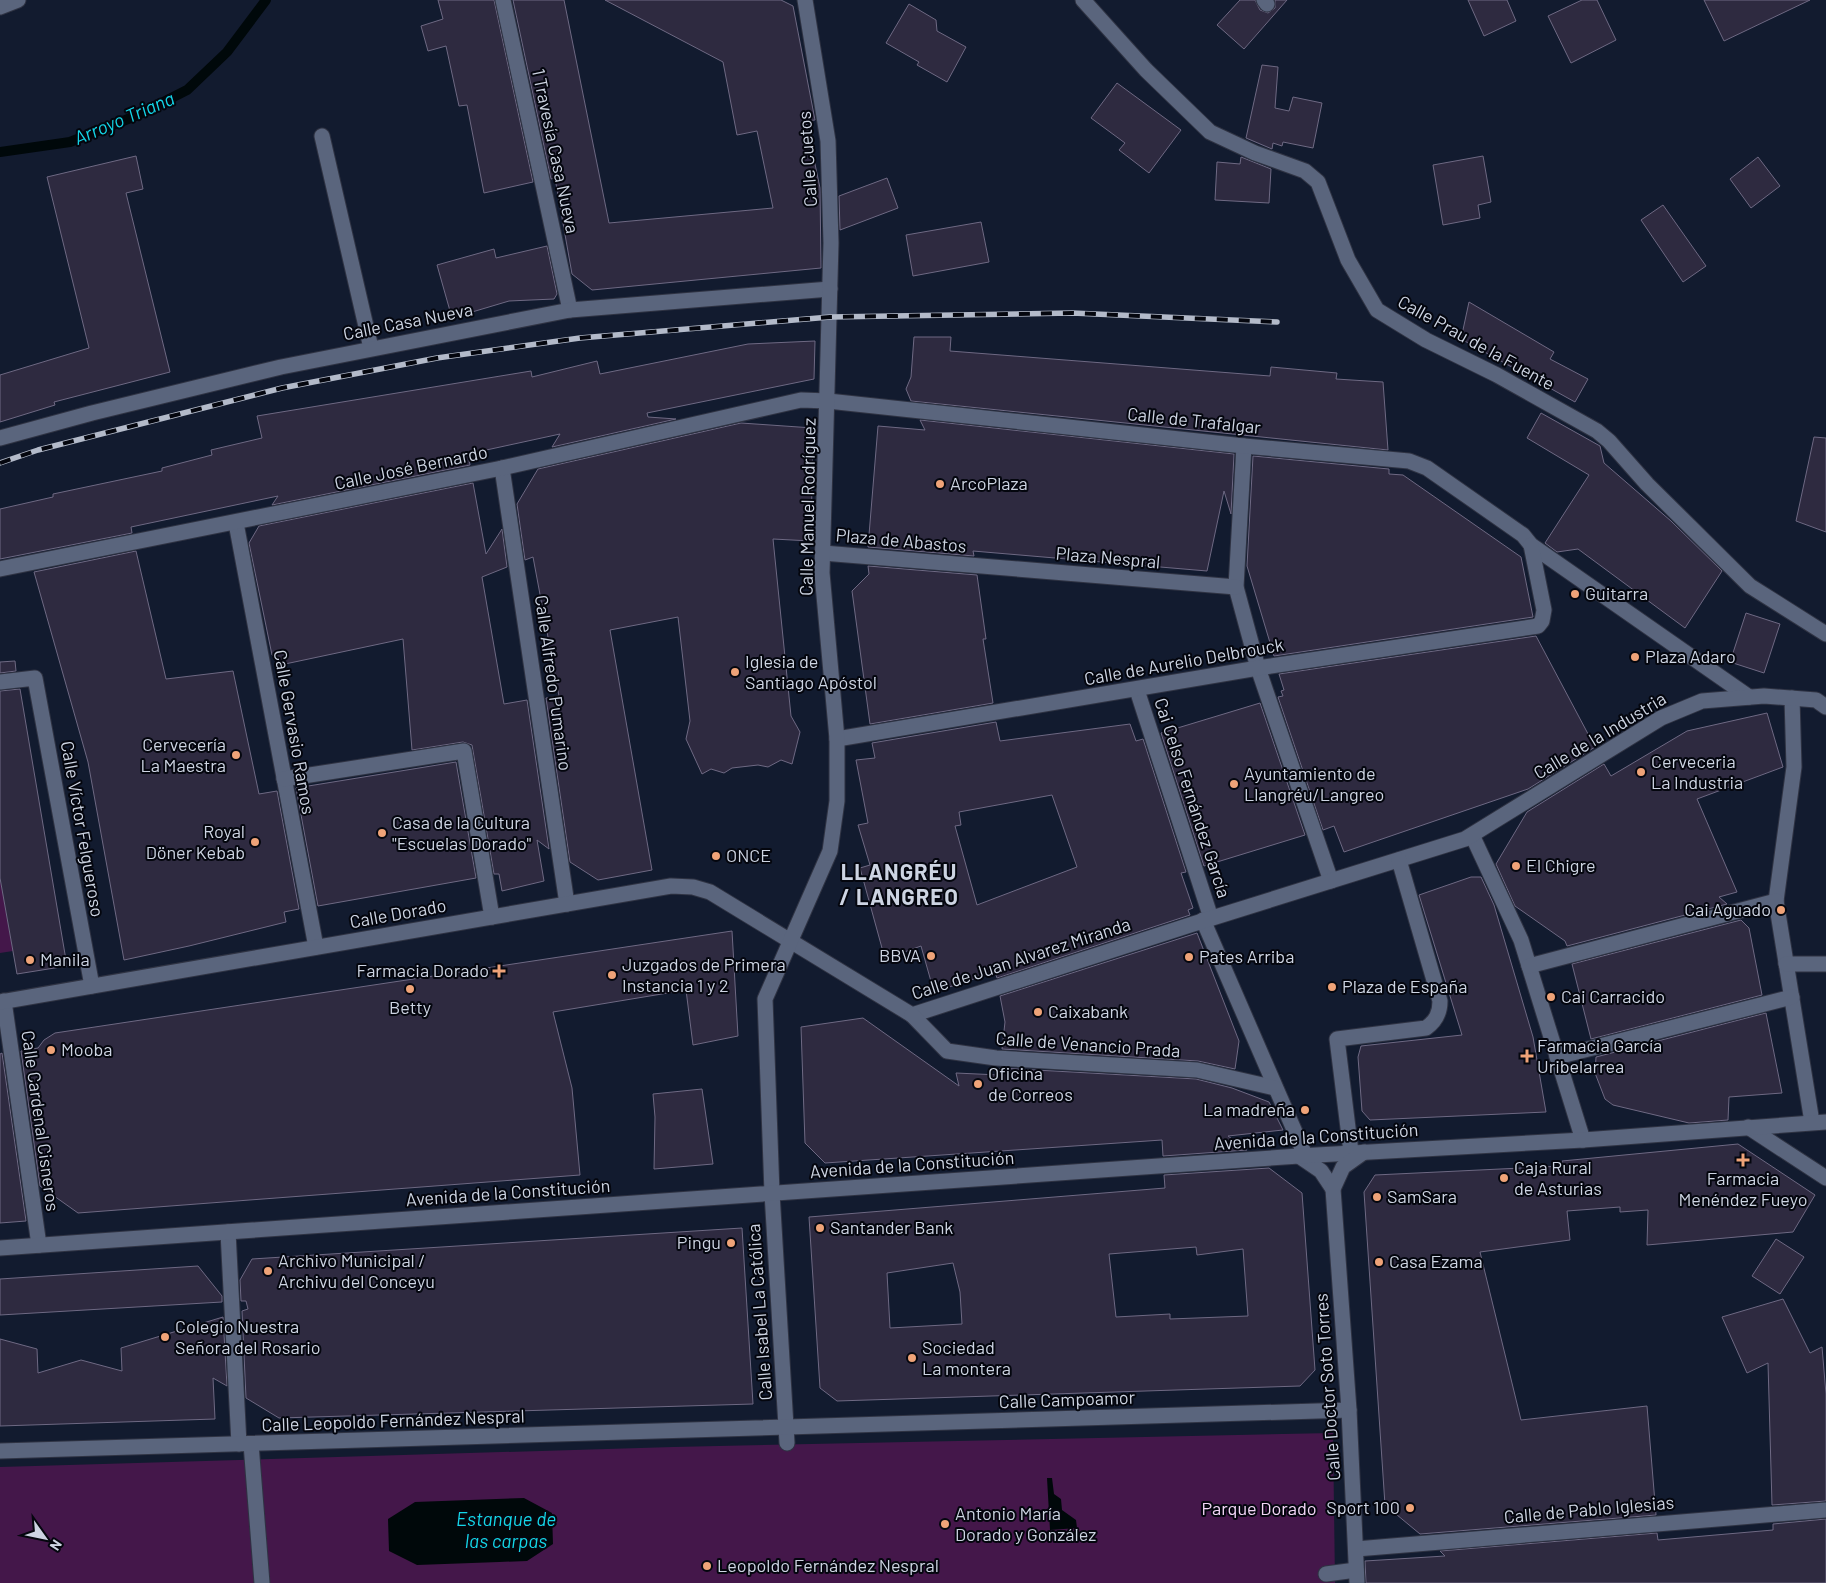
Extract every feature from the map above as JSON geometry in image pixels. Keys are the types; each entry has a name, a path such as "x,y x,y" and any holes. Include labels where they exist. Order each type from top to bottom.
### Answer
{"street":[{"path":"0,7 18,0"},
{"name":"1 Travesía Casa Nueva","path":"503,0 570,310"},
{"name":"Calle Cuetos","path":"805,0 828,141 830,317"},
{"name":"Calle Prau de la Fuente","path":"1083,0 1146,70 1210,132 1255,153 1305,171 1318,182 1348,260 1377,310 1426,340 1498,375 1597,431 1609,441 1647,484 1750,586 1826,634"},
{"path":"322,136 371,348"},
{"name":"Calle Casa Nueva","path":"0,438 92,413 281,367 570,310 830,289"},
{"name":"Calle Manuel Rodríguez","path":"772,1193 765,999 789,940 830,851 836,801 837,739 822,573 830,317"},
{"name":"Calle José Bernardo","path":"0,569 502,468 801,400 828,401"},
{"name":"Calle de Trafalgar","path":"828,401 1244,446 1409,461 1427,468 1443,479 1523,535 1531,545"},
{"path":"1244,446 1236,587 1258,668 1331,881"},
{"name":"Calle Alfredo Pumarino","path":"502,468 567,904"},
{"name":"Calle Gervasio Ramos","path":"236,523 316,947"},
{"path":"1531,545 1756,696"},
{"name":"Calle de Aurelio Delbrouck","path":"837,739 1137,690 1258,668 1538,626 1542,621 1544,610 1531,545"},
{"name":"Plaza de Abastos","path":"823,553 977,566"},
{"name":"Plaza Nespral","path":"977,566 1236,587"},
{"name":"Calle Víctor Felgueroso","path":"0,682 35,678 92,986"},
{"name":"Cai Celso Fernández García","path":"1137,690 1202,921"},
{"name":"Calle de la Industria","path":"1468,837 1661,718 1702,701 1756,696 1816,700 1826,707"},
{"path":"1792,698 1794,767 1776,901 1792,997 1819,1122"},
{"path":"284,779 464,751 492,917"},
{"path":"1402,859 1440,1000 1440,1009 1432,1023 1426,1028 1337,1039 1357,1152 1343,1168 1333,1188 1321,1171 1302,1156 1275,1088 1202,921 1468,837 1521,940 1583,1140"},
{"name":"Calle Dorado","path":"2,1002 671,886 693,887 710,892 789,940"},
{"path":"1529,966 1776,901"},
{"name":"Calle de Juan Alvarez Miranda","path":"789,940 912,1015 1202,921"},
{"path":"1786,964 1826,964"},
{"path":"1557,1057 1792,997"},
{"name":"Calle Cardenal Cisneros","path":"2,1002 39,1245"},
{"name":"Calle de Venancio Prada","path":"912,1015 947,1051 996,1058 1197,1070 1275,1088"},
{"name":"Avenida de la Constitución","path":"0,1248 1357,1152 1583,1140 1819,1122"},
{"path":"1748,1127 1826,1178"},
{"name":"Calle Doctor Soto Torres","path":"1333,1188 1349,1410 1357,1577"},
{"name":"Calle Isabel La Católica","path":"772,1193 786,1428"},
{"path":"228,1232 245,1444 262,1583"},
{"name":"Calle Campoamor","path":"786,1428 1349,1410"},
{"path":"786,1428 787,1444"},
{"name":"Calle Leopoldo Fernández Nespral","path":"0,1451 786,1428"},
{"name":"Calle de Pablo Iglesias","path":"1356,1548 1826,1510"},
{"path":"1326,1574 1357,1577"}],"green space":[{"path":"0,878 13,951 0,953"},
{"name":"Parque Dorado","path":"1333,1433 1335,1583 0,1583 0,1467 673,1447"}],"water":[{"path":"1047,1478 1052,1478 1054,1494 1061,1499 1062,1510 1076,1520 1077,1528 1050,1530"},
{"name":"Estanque de las carpas","path":"524,1498 552,1513 553,1544 527,1561 417,1565 389,1551 388,1519 415,1502"}],"building":[{"path":"438,0 494,0 533,182 484,193 467,105 459,106 446,46 428,51 421,26 443,19"},
{"path":"513,0 564,0 609,223 773,208 757,131 737,135 723,62 605,0 781,0 793,6 815,120 806,121 820,188 821,268 592,290 572,274 555,178 551,179"},
{"path":"1240,0 1255,0 1260,10 1268,13 1275,8 1275,0 1287,0 1244,49 1217,25"},
{"path":"1468,0 1507,0 1516,21 1484,36"},
{"path":"1582,0 1597,0 1616,40 1571,63 1548,16"},
{"path":"1704,0 1810,0 1724,41"},
{"path":"909,4 936,20 937,31 966,47 947,82 917,65 919,62 886,43"},
{"path":"1262,65 1278,67 1275,108 1289,111 1293,97 1322,103 1313,148 1283,142 1282,146 1273,143 1272,149 1246,138"},
{"path":"1117,83 1181,130 1149,173 1119,150 1125,143 1091,118"},
{"path":"136,156 143,189 126,193 170,372 54,402 55,405 0,422 0,375 89,348 47,177"},
{"path":"1483,156 1491,202 1478,205 1480,218 1443,225 1433,165"},
{"path":"1241,157 1271,169 1269,203 1215,200 1217,162 1240,164"},
{"path":"1758,157 1780,186 1751,208 1730,179"},
{"path":"887,178 898,208 840,230 839,196"},
{"path":"1663,205 1706,266 1683,282 1641,220"},
{"path":"981,222 989,262 913,276 906,235"},
{"path":"547,246 557,294 554,299 509,301 452,318 437,265 494,249 496,258"},
{"path":"1469,302 1554,352 1550,359 1588,379 1575,402 1461,339"},
{"path":"914,337 951,337 950,351 1270,376 1271,367 1337,373 1336,379 1383,382 1388,450 911,401 906,389 911,377"},
{"path":"815,341 814,379 647,413 648,417 676,419 552,447 560,434 468,454 470,465 272,505 278,496 131,527 132,533 0,559 0,509 53,497 53,494 162,471 162,468 212,455 211,450 262,438 257,416 531,371 532,377 597,361 600,374 748,344"},
{"path":"1541,413 1600,446 1604,463 1671,521 1722,571 1685,628 1578,549 1557,552 1545,543 1589,475 1527,438"},
{"path":"920,420 1234,454 1231,514 1224,491 1207,571 973,551 974,556 868,547 878,426 925,430"},
{"path":"741,423 813,428 811,541 773,539 791,716 800,732 792,764 781,760 768,767 758,765 732,768 724,773 711,769 702,774 686,739 690,721 678,617 610,630 652,870 598,880 570,862 546,698 559,696 533,557 525,560 517,504 538,469"},
{"path":"1814,437 1826,438 1826,532 1796,521"},
{"path":"1253,456 1389,469 1389,474 1403,475 1521,557 1533,617 1274,656 1247,566"},
{"path":"473,483 486,554 502,529 507,567 482,577 504,704 527,700 549,849 537,840 544,881 502,891 499,874 494,874 472,745 463,742 412,750 403,639 285,664 272,655 249,543 259,526"},
{"path":"136,551 166,679 233,671 259,794 277,791 299,909 284,912 286,922 124,960 88,762 34,572"},
{"path":"868,566 977,575 986,639 983,639 993,703 870,724 852,591 869,574"},
{"path":"1746,613 1780,624 1764,673 1730,662"},
{"path":"1536,636 1595,747 1528,789 1344,852 1334,826 1323,830 1278,697 1283,696 1281,691 1284,690 1279,674"},
{"path":"15,661 16,671 0,673 0,662"},
{"path":"20,689 67,966 17,974 0,878 0,691"},
{"name":"Ayuntamiento de Llangréu/Langreo","path":"1260,703 1305,835 1204,866 1161,733"},
{"path":"1767,713 1783,767 1697,799 1737,892 1719,897 1727,904 1567,946 1565,941 1515,906 1496,864 1527,812 1604,764 1611,776 1687,731"},
{"path":"996,722 1000,741 1130,724 1136,741 1143,739 1186,872 1181,873 1193,908 1188,910 1190,915 997,978 995,972 934,992 921,946 885,959 860,868 870,865 858,825 868,823 856,760 875,758 872,743","holes":["1052,795 1077,867 977,905 955,826 961,825 959,812"]},
{"name":"Casa de la Cultura \"Escuelas Dorado\"","path":"456,762 476,878 318,906 296,788"},
{"path":"1471,877 1481,877 1494,905 1533,1037 1546,1112 1370,1120 1362,1111 1358,1057 1361,1046 1462,1035 1419,895"},
{"path":"1741,920 1749,928 1762,995 1591,1039 1572,964"},
{"path":"732,931 738,1036 693,1045 686,990 553,1012 572,1088 580,1175 78,1213 40,1186 21,1051 38,1048 44,1040 55,1033"},
{"path":"1197,933 1239,1041 1235,1069 1198,1061 1002,1049 1005,1022 1000,996"},
{"path":"1766,1013 1782,1093 1729,1097 1728,1120 1689,1123 1613,1105 1605,1099 1595,1073 1596,1057"},
{"path":"863,1018 959,1086 956,1073 999,1075 1000,1068 1196,1079 1232,1088 1269,1102 1283,1130 1228,1136 1247,1150 1163,1156 1162,1140 825,1163 805,1143 801,1027"},
{"path":"2,1053 26,1221 0,1223 0,1054"},
{"path":"702,1089 713,1164 654,1169 655,1117 653,1094"},
{"path":"1738,1144 1815,1195 1793,1232 1647,1245 1648,1210 1620,1212 1620,1207 1567,1211 1570,1240 1480,1252 1521,1420 1647,1406 1656,1515 1420,1534 1385,1505 1364,1192 1375,1175 1563,1166 1562,1161"},
{"path":"1269,1168 1302,1193 1315,1370 1300,1386 837,1401 820,1388 809,1217 1165,1188 1164,1175","holes":["1196,1247 1197,1255 1243,1249 1248,1316 1170,1319 1170,1314 1116,1317 1109,1254","953,1263 960,1292 962,1324 890,1328 887,1273"]},
{"path":"742,1228 753,1404 279,1418 246,1398 242,1311 248,1309 246,1301 241,1301 240,1280 252,1259"},
{"path":"1776,1239 1804,1257 1780,1294 1752,1276"},
{"path":"198,1266 222,1296 222,1302 0,1315 0,1279"},
{"path":"1783,1299 1810,1353 1822,1347 1826,1394 1826,1501 1772,1505 1768,1363 1747,1373 1722,1317"},
{"path":"223,1317 227,1386 213,1378 215,1419 0,1426 0,1339 37,1349 38,1373 81,1360 122,1371 121,1348"},
{"path":"1826,1519 1826,1583 1366,1583 1365,1561 1445,1556 1440,1551 1657,1533 1658,1540 1773,1530 1773,1524"}],"waterway":[{"name":"Arroyo Triana","path":"0,152 70,142 138,115 187,90 227,52 266,0"}],"railway":[{"path":"0,463 38,450 282,388 437,358 580,338 830,317 1072,313 1277,322"}],"place":[{"name":"ArcoPlaza","path":"940,484"},
{"name":"Guitarra","path":"1575,594"},
{"name":"Plaza Adaro","path":"1635,657"},
{"name":"Iglesia de Santiago Apóstol","path":"735,672"},
{"name":"Cervecería La Maestra","path":"236,755"},
{"name":"Cerveceria La Industria","path":"1641,772"},
{"name":"Ayuntamiento de Llangréu/Langreo","path":"1234,784"},
{"name":"Casa de la Cultura \"Escuelas Dorado\"","path":"382,833"},
{"name":"Royal Döner Kebab","path":"255,842"},
{"name":"ONCE","path":"716,856"},
{"name":"El Chigre","path":"1516,866"},
{"name":"Cai Aguado","path":"1781,910"},
{"name":"BBVA","path":"931,956"},
{"name":"Pates Arriba","path":"1189,957"},
{"name":"Manila","path":"30,960"},
{"name":"Farmacia Dorado","path":"499,971"},
{"name":"Juzgados de Primera Instancia 1 y 2","path":"612,975"},
{"name":"Plaza de España","path":"1332,987"},
{"name":"Betty","path":"410,989"},
{"name":"Cai Carracido","path":"1551,997"},
{"name":"Caixabank","path":"1038,1012"},
{"name":"Mooba","path":"51,1050"},
{"name":"Farmacia García Uribelarrea","path":"1527,1056"},
{"name":"Oficina de Correos","path":"978,1084"},
{"name":"La madreña","path":"1305,1110"},
{"name":"Farmacia Menéndez Fueyo","path":"1743,1160"},
{"name":"Caja Rural de Asturias","path":"1504,1178"},
{"name":"SamSara","path":"1377,1197"},
{"name":"Santander Bank","path":"820,1228"},
{"name":"Pingu","path":"731,1243"},
{"name":"Casa Ezama","path":"1379,1262"},
{"name":"Archivo Municipal / Archivu del Conceyu","path":"268,1271"},
{"name":"Colegio Nuestra Señora del Rosario","path":"165,1337"},
{"name":"Sociedad La montera","path":"912,1358"},
{"name":"Sport 100","path":"1410,1508"},
{"name":"Antonio María Dorado y González","path":"945,1524"},
{"name":"Leopoldo Fernández Nespral","path":"707,1566"}],"district":[{"name":"LLANGRÉU / LANGREO","path":"899,884"}]}
